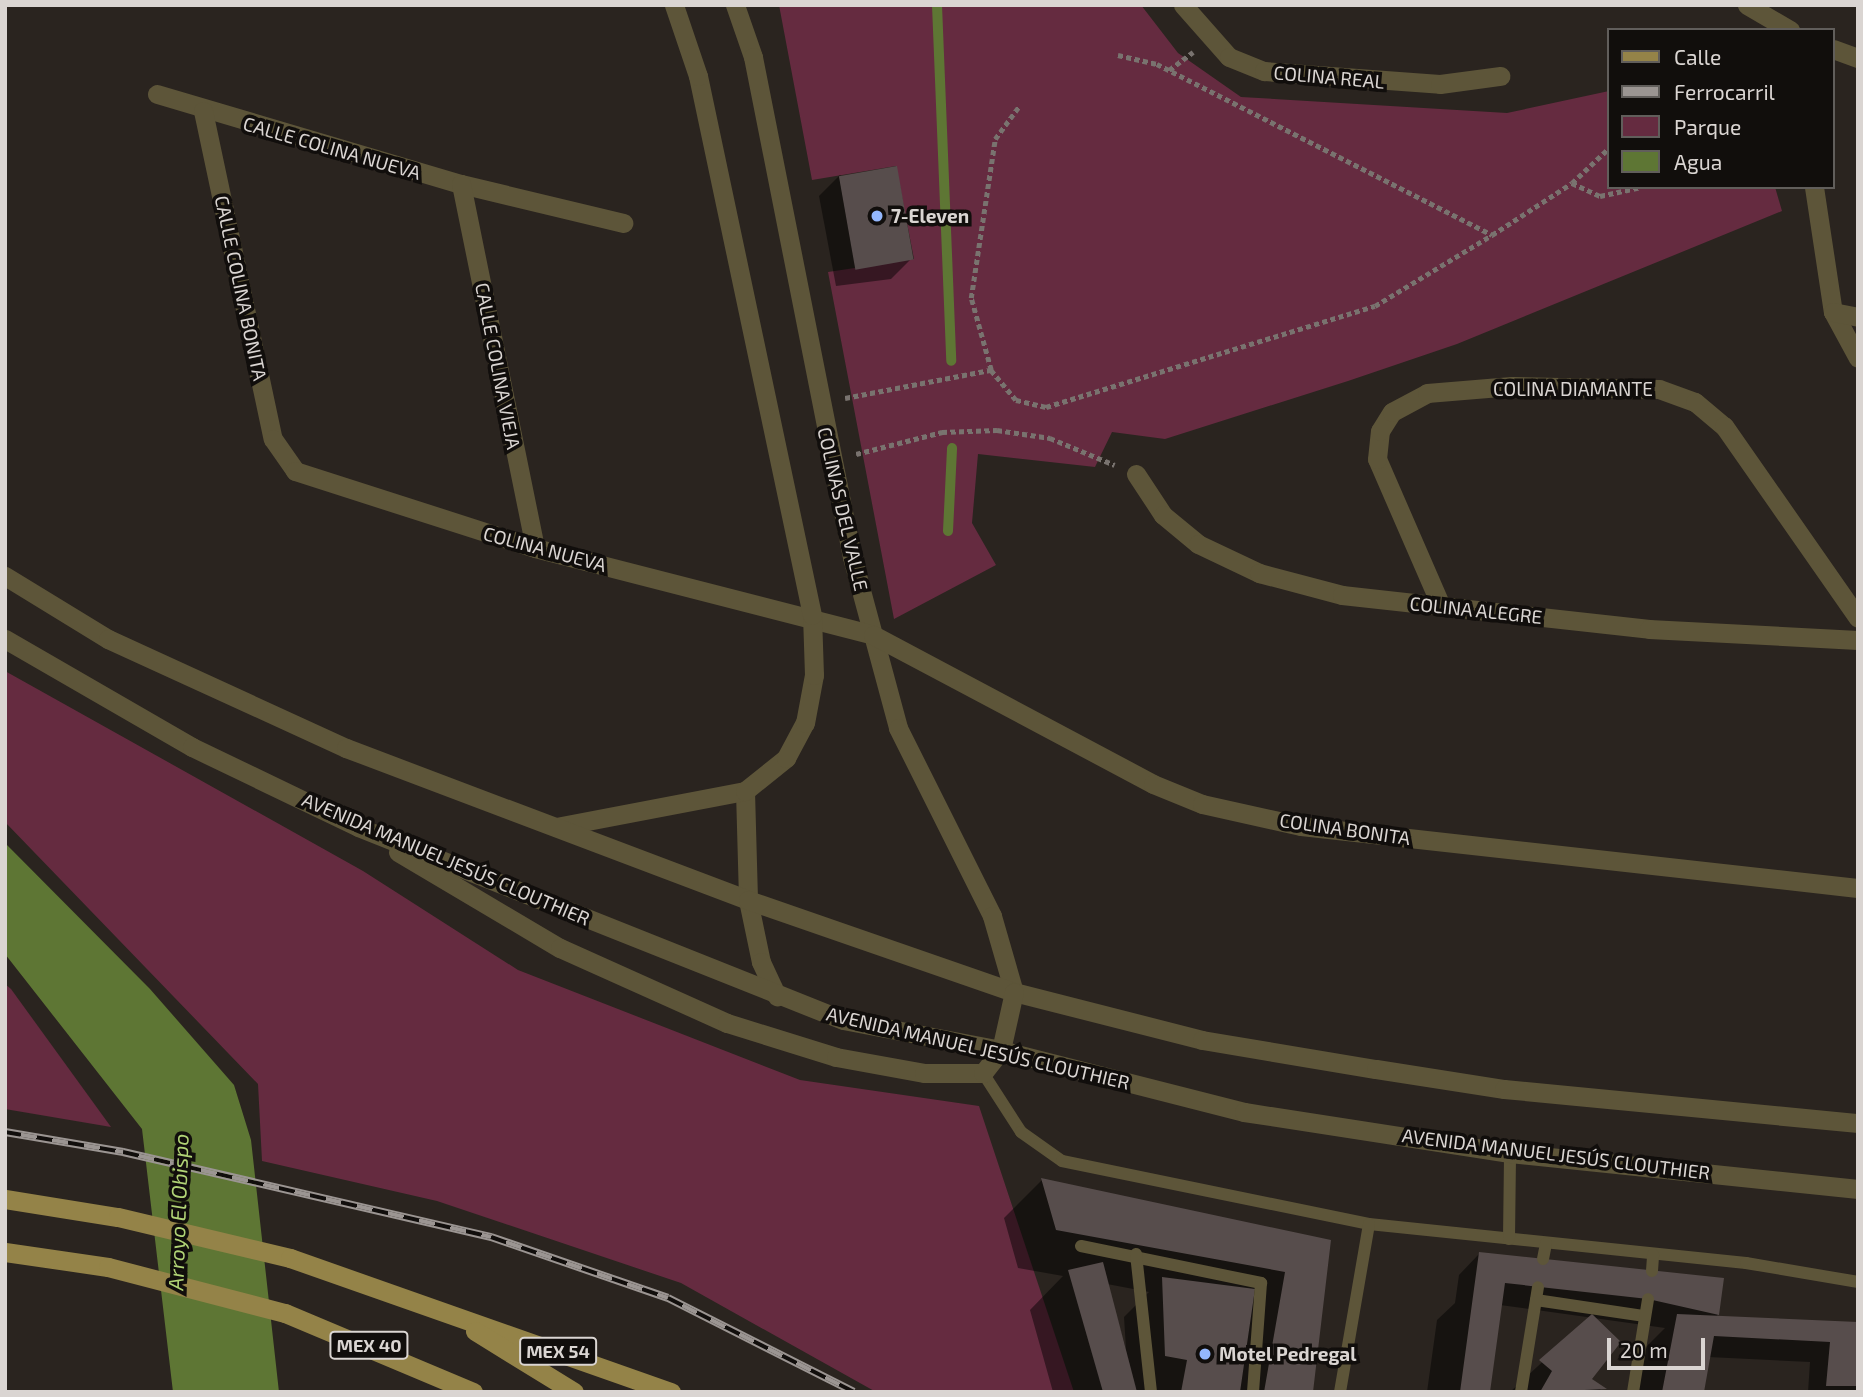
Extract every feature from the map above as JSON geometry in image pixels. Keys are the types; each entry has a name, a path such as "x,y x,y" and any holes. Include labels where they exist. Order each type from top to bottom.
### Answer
{"main road":[{"path":"5,1199 118,1217 290,1258 444,1312 574,1392"},
{"name":"MEX 40","path":"5,1252 108,1268 285,1313 458,1387"},
{"name":"MEX 54","path":"444,1312 671,1392"},
{"path":"458,1387 473,1392"}],"street":[{"path":"556,827 745,791 786,758 805,723 814,675 812,615 698,76 674,5"},
{"name":"COLINA REAL","path":"1184,5 1229,57 1264,71 1440,84 1500,76"},
{"path":"1747,5 1787,28"},
{"name":"COLINAS DEL VALLE","path":"732,6 753,57 832,460 898,728 992,916 1014,992"},
{"path":"1835,51 1858,58"},
{"name":"CALLE COLINA NUEVA","path":"157,94 203,111 461,184 623,223"},
{"name":"CALLE COLINA BONITA","path":"203,111 273,439 284,464"},
{"name":"CALLE COLINA VIEJA","path":"461,184 535,548"},
{"path":"1814,189 1833,312 1858,358"},
{"path":"1833,312 1858,317"},
{"name":"COLINA DIAMANTE","path":"1441,606 1377,459 1380,431 1392,412 1427,393 1512,386 1660,389 1695,402 1724,426 1858,618"},
{"name":"COLINA NUEVA","path":"284,464 413,513 535,548 812,615 873,635"},
{"name":"COLINA ALEGRE","path":"1136,474 1163,515 1198,544 1259,573 1342,595 1761,639 1858,640"},
{"path":"5,576 108,639 333,742 748,900 1014,992 1202,1040 1478,1085 1858,1123"},
{"name":"COLINA BONITA","path":"873,635 1153,784 1202,804 1301,826 1858,888"},
{"name":"AVENIDA MANUEL JESÚS CLOUTHIER","path":"5,639 192,747 358,827 777,997 843,1020 1001,1050 1244,1112 1510,1153 1858,1189"},
{"path":"745,791 748,900 761,962 777,997"},
{"path":"358,827 560,948 727,1023 836,1057 924,1073 983,1073 1001,1050 1014,992"}],"lane":[{"path":"983,1073 1021,1132 1062,1161 1369,1224 1653,1255 1858,1282"},
{"path":"1509,1239 1510,1153"},
{"path":"1340,1392 1369,1224"},
{"path":"1543,1259 1546,1243"},
{"path":"1081,1247 1136,1254 1261,1283 1253,1392"},
{"path":"1136,1254 1151,1392"},
{"path":"1652,1271 1653,1255"},
{"path":"1521,1392 1537,1293 1645,1316"},
{"path":"1633,1392 1648,1299"}],"path":[{"path":"1118,55 1157,64 1492,235"},
{"path":"1020,105 995,139 971,298 991,370 1016,400 1046,407 1128,385 1375,306 1572,183 1608,149"},
{"path":"1572,183 1600,196 1632,189"},
{"path":"820,403 991,370"},
{"path":"832,460 942,432 997,430 1050,438 1136,474"}],"green space":[{"path":"779,5 1141,5 1178,53 1241,97 1507,113 1608,91 1608,189 1776,189 1782,211 1457,344 1348,381 1165,439 1112,432 1095,467 978,454 972,523 996,565 894,619 828,272 914,259 896,166 812,180"},
{"path":"5,671 363,871 518,970 800,1080 979,1106 1074,1392 876,1392 681,1283 437,1201 262,1161 258,1084 5,822"},
{"path":"5,984 11,989 111,1127 5,1109"}],"water":[{"name":"Arroyo El Obispo","path":"5,843 150,989 234,1085 251,1140 279,1392 173,1392 142,1129 5,954"}],"building":[{"name":"7-Eleven","path":"897,166 913,260 855,270 839,176"},
{"path":"1041,1178 1331,1240 1313,1392 1264,1392 1285,1272 1056,1230"},
{"path":"1479,1252 1724,1278 1719,1315 1648,1299 1505,1283 1490,1392 1460,1392"},
{"path":"1103,1262 1137,1392 1103,1392 1068,1270"},
{"path":"1162,1277 1255,1289 1240,1392 1181,1392 1187,1360 1165,1356"},
{"path":"1592,1314 1621,1342 1592,1379 1607,1389 1540,1392 1552,1371 1539,1360"},
{"path":"1677,1314 1858,1322 1858,1386 1826,1386 1830,1342 1714,1336 1704,1392 1662,1392"}],"waterway":[{"path":"937,5 951,361"},
{"path":"948,531 952,448"}],"railway":[{"path":"5,1132 123,1152 491,1237 668,1298 854,1392"}],"place":[{"name":"7-Eleven","path":"877,216"},
{"name":"Motel Pedregal","path":"1205,1354"}]}
